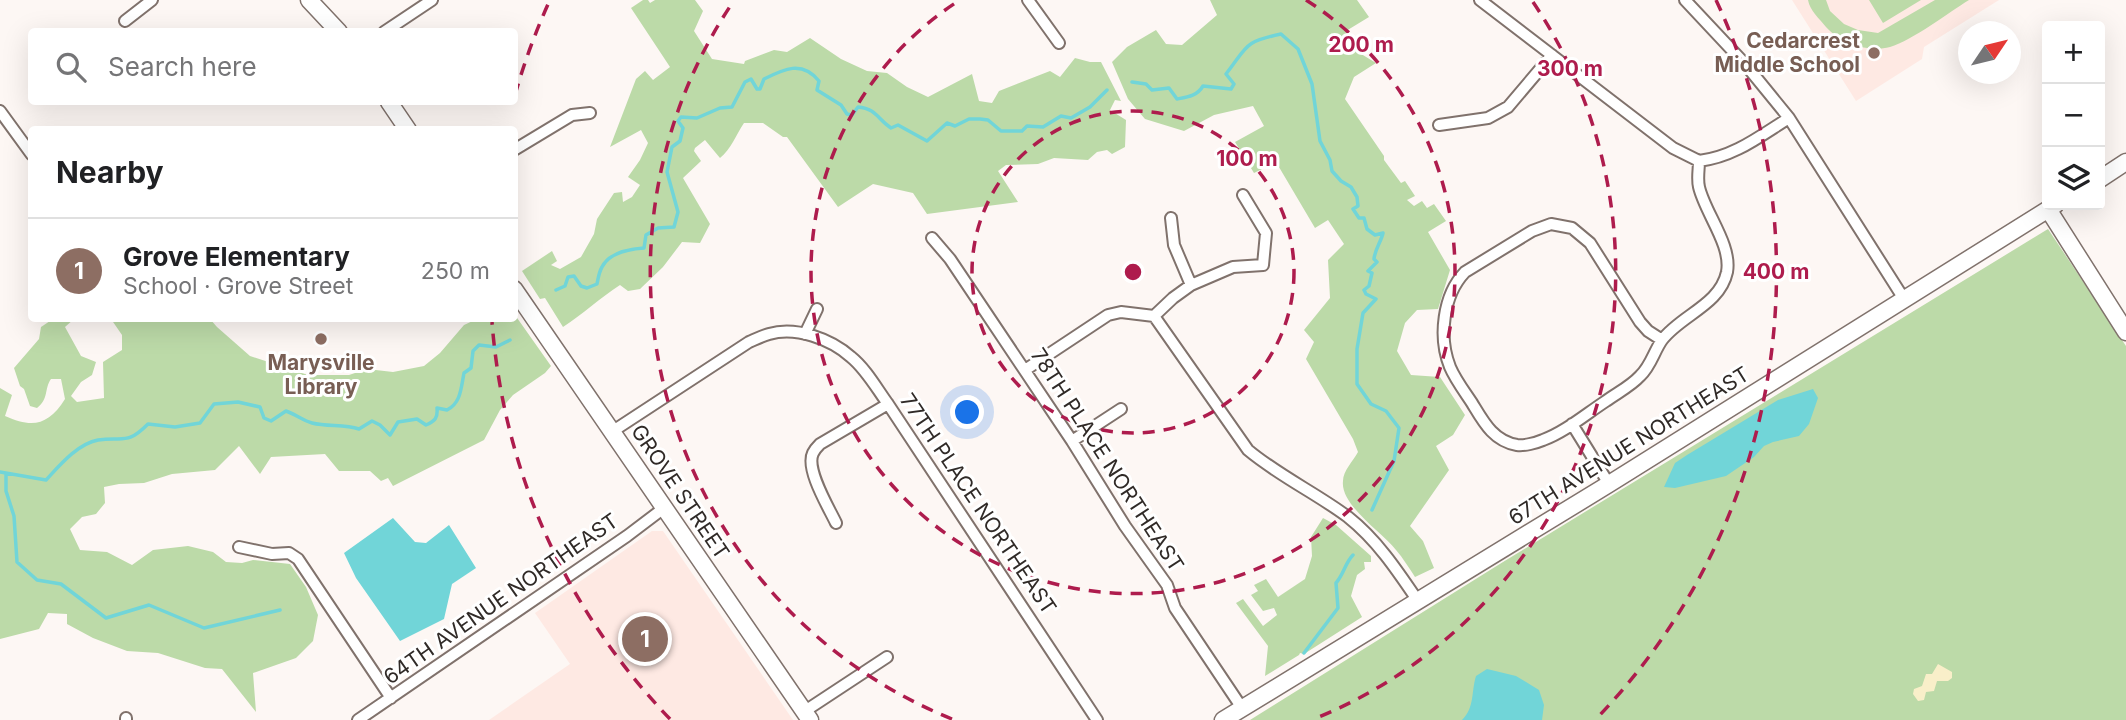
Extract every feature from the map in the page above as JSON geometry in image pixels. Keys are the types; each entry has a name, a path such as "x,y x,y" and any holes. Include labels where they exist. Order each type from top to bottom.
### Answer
{"main road":[{"path":"309,0 334,28"},
{"path":"391,105 405,126"},
{"path":"2105,175 2126,162"},
{"name":"67TH AVENUE NORTHEAST","path":"1223,720 1609,484 2047,210"},
{"path":"2054,210 2126,332"},
{"name":"GROVE STREET","path":"518,295 808,716"}],"street":[{"path":"125,21 152,0"},
{"path":"390,28 432,0"},
{"path":"1028,0 1059,43"},
{"path":"1480,0 1673,148 1699,160 1718,159 1734,153 1789,118"},
{"path":"1685,0 1745,64 1789,118 1904,299"},
{"path":"1439,125 1489,118 1508,107 1552,55"},
{"path":"0,111 28,150"},
{"path":"518,148 572,115 590,113"},
{"path":"1662,340 1640,322 1590,243 1581,233 1562,225 1551,224 1532,231 1465,272 1456,281 1446,304 1445,346 1451,370 1488,429 1507,442 1519,445 1543,440 1572,424 1641,375 1662,340 1720,289 1728,262 1698,184 1699,160"},
{"path":"1154,316 1191,285 1233,267 1263,265 1266,233 1244,195"},
{"path":"1171,218 1174,245 1191,285"},
{"name":"78TH PLACE NORTHEAST","path":"932,238 950,259 1073,441 1125,526 1167,585 1175,608 1242,708"},
{"path":"613,431 749,342 771,333 805,334 817,309"},
{"path":"1025,370 1108,315 1121,312 1154,316 1248,450 1267,466 1347,517 1373,540 1418,601"},
{"name":"77TH PLACE NORTHEAST","path":"805,334 832,344 853,358 888,404 1097,720"},
{"path":"836,523 813,474 810,462 813,452 820,444 888,404"},
{"path":"1073,441 1121,409"},
{"path":"1572,424 1609,484"},
{"name":"64TH AVENUE NORTHEAST","path":"358,720 664,508"},
{"path":"239,547 272,554 289,553 298,559 391,698"},
{"path":"808,716 887,657"}],"shaded area":[{"name":"Cedarcrest Middle School","path":"1792,0 1999,0 1965,21 1958,21 1958,26 1924,47 1922,59 1856,101"},
{"path":"652,531 663,531 793,720 489,720 570,664 535,613"}],"green space":[{"path":"643,0 650,3 655,0 695,0 703,11 694,31 712,59 744,64 745,61 774,50 787,52 810,38 841,59 867,71 887,73 928,97 972,74 979,101 992,103 999,91 1050,71 1060,77 1075,58 1101,62 1121,101 1115,100 1110,110 1126,120 1125,147 1112,154 1107,150 1097,152 1088,160 1054,158 1038,164 1006,165 998,171 1018,202 927,214 913,193 873,184 838,207 787,137 763,123 744,123 720,158 705,140 695,148 694,151 701,161 683,178 710,224 700,243 682,242 663,267 640,289 628,291 620,285 563,327 545,298 540,299 522,271 552,251 557,261 551,265 560,269 581,257 594,234 597,219 614,193 622,192 623,202 632,197 640,185 628,177 648,143 641,130 610,147 636,79 645,71 653,80 670,67 631,8"},
{"path":"1210,0 1357,0 1369,17 1346,31 1353,49 1376,63 1354,77 1345,99 1384,156 1384,160 1401,183 1405,181 1415,196 1407,200 1414,206 1422,201 1427,208 1434,204 1446,221 1428,232 1450,270 1438,309 1417,310 1405,323 1397,351 1411,375 1440,377 1465,415 1453,435 1436,446 1449,470 1410,526 1423,541 1434,568 1415,577 1390,543 1363,518 1348,499 1343,477 1358,452 1306,359 1314,342 1304,330 1330,298 1328,260 1344,244 1328,220 1315,228 1276,162 1254,173 1235,142 1264,126 1253,106 1214,115 1184,131 1145,119 1128,99 1112,62 1127,47 1156,30 1166,44 1182,45 1217,15"},
{"path":"1808,0 1826,0 1830,11 1844,24 1858,30 1878,33 1935,0 1969,0 1909,39 1890,47 1873,49 1847,42 1832,33 1813,11"},
{"path":"1869,0 1921,0 1883,23"},
{"path":"2048,229 2126,346 2126,720 1250,720 1503,562"},
{"path":"518,319 551,366 513,395 500,410 484,440 393,486 388,478 381,481 370,471 339,471 325,454 271,457 260,474 239,446 215,470 172,474 144,483 104,487 105,503 96,514 82,517 70,529 80,550 107,552 132,565 153,550 188,546 213,552 226,562 242,563 253,560 290,564 306,587 318,615 313,641 296,658 253,673 256,712 222,669 205,668 158,653 127,651 67,624 67,614 48,613 39,629 0,639 0,388 12,395 5,416 23,422 46,419 65,399 61,379 51,379 43,401 37,408 30,406 14,368 39,339 41,327 48,322 71,322 65,327 81,356 96,362 92,375 81,382 71,396 77,402 104,398 103,362 122,350 122,335 113,322 213,322 250,356 308,375 349,375 367,369 393,372 424,366 440,353 464,325 470,322 518,322"},
{"path":"1323,518 1336,525 1371,556 1371,562 1364,562 1365,569 1357,575 1351,596 1362,617 1265,676 1268,646 1236,603 1243,599 1263,626 1277,615 1274,608 1263,611 1251,595 1258,591 1254,585 1266,579 1278,597 1305,579 1312,556 1311,537"}],"sand":[{"path":"1938,664 1952,672 1952,678 1948,681 1937,681 1934,691 1926,692 1924,700 1918,701 1913,694 1914,689 1922,686 1926,674 1932,674"}],"water":[{"path":"1813,389 1818,398 1809,424 1799,436 1764,446 1754,457 1726,476 1675,488 1664,487 1675,463 1687,455 1778,400"},
{"path":"393,518 415,542 426,543 449,525 476,568 452,584 444,619 400,641 356,578 344,553"},
{"path":"1487,669 1516,676 1539,690 1544,705 1542,720 1462,720 1471,705 1476,676"}],"waterway":[{"path":"1132,82 1146,84 1152,90 1169,88 1177,99 1195,94 1203,86 1231,89 1234,84 1226,74 1243,51 1253,43 1281,34 1298,49 1312,84 1320,141 1330,160 1332,171 1351,187 1357,197 1358,206 1353,209 1359,218 1364,218 1367,229 1375,235 1383,233 1374,259 1377,262 1368,271 1372,273 1369,286 1364,290 1376,299 1363,313 1357,349 1357,384 1371,404 1386,411 1399,428 1394,461 1372,510"},
{"path":"556,290 565,286 568,277 574,276 581,286 587,288 597,284 601,269 610,258 626,251 644,248 646,235 658,228 674,227 678,212 667,172 672,147 680,141 683,128 678,121 681,117 697,118 720,108 732,107 745,82 751,79 757,89 760,89 764,79 779,72 793,68 806,70 819,81 817,90 841,105 847,114 852,115 858,107 864,108 873,112 891,128 898,125 927,141 947,123 955,126 969,119 988,120 1001,131 1022,131 1027,126 1043,127 1061,116 1071,118 1090,107 1107,90"},
{"path":"0,472 46,480 69,456 90,442 129,438 148,424 175,427 200,423 214,404 238,402 260,407 264,418 271,421 286,411 312,423 324,425 359,429 372,421 390,435 398,422 417,419 426,425 435,419 437,408 447,410 452,407 460,394 464,373 471,368 473,351 479,345 496,347 510,340"},
{"path":"6,474 6,491 14,516 17,562 37,580 61,584 106,618 149,605 204,628 280,610"},
{"path":"1304,653 1338,608 1336,583 1353,555"}],"place":[{"name":"Cedarcrest Middle School","path":"1874,53"},
{"name":"Marysville Library","path":"321,339"},
{"name":"Grove Elementary","path":"645,639"}]}
